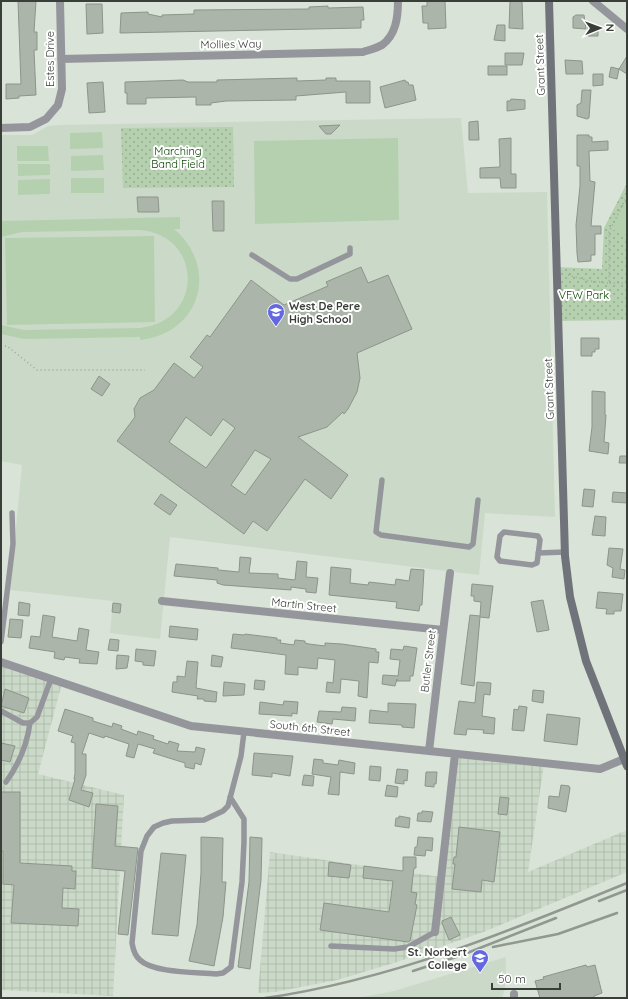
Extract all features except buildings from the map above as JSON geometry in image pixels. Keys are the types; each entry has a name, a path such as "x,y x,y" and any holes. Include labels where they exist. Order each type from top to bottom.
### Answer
{"street":[{"name":"Estes Drive","path":"1,128 30,127 46,119 58,105 62,89 60,1"},
{"name":"Mollies Way","path":"61,59 363,52 382,45 393,32 398,16 398,1"},
{"name":"Grant Street","path":"549,1 565,552 570,597 586,661 626,763"},
{"path":"593,1 627,29"},
{"name":"Butler Street","path":"429,751 450,574"},
{"name":"Martin Street","path":"162,601 443,630"},
{"name":"South 6th Street","path":"1,662 191,726 600,769 626,763"},
{"path":"435,932 455,754"}],"lane":[{"path":"252,255 290,279 297,279 350,254 350,248"},
{"path":"382,480 376,532 381,534 469,547 473,544 478,500"},
{"path":"1,642 12,544 12,513"},
{"path":"504,532 538,536 540,540 538,553 537,563 532,565 500,561 497,557 500,536 504,532"},
{"path":"538,553 565,552"},
{"path":"6,782 18,763 26,743 30,723 37,717 51,679"},
{"path":"1,711 23,723 30,723"},
{"path":"230,797 244,820 242,882 231,967 223,974 216,974 158,968 147,965 139,960 132,943 143,843 154,827 163,823 212,818 228,806 230,797 241,756 244,732"},
{"path":"331,946 394,949 408,947 435,932"}],"path":[{"path":"609,283 609,232 627,196"},
{"path":"568,275 589,281 627,283"},
{"path":"1,346 7,346 37,370 145,370"}],"shaded area":[{"name":"West De Pere High School","path":"461,118 468,193 547,192 555,517 485,513 479,575 170,537 160,639 110,633 113,601 10,590 22,465 1,461 1,135 32,135 48,126 60,125"},
{"path":"1,663 62,683 38,774 124,795 113,996 1,990"},
{"path":"455,754 544,764 528,872 627,830 627,872 486,931 397,962 337,980 275,992 258,993 270,852 441,877"},
{"name":"St. Norbert College","path":"506,957 505,989 502,998 358,998 394,991"}],"green space":[{"name":"Marching Band Field","path":"233,127 234,187 123,188 121,128"},
{"path":"102,132 103,148 70,149 70,133"},
{"path":"398,138 399,220 255,224 254,141"},
{"path":"17,146 48,146 49,161 17,161"},
{"path":"103,155 104,170 71,171 71,156"},
{"path":"18,164 50,164 50,175 18,176"},
{"path":"71,178 104,178 104,193 71,193"},
{"path":"50,179 50,194 18,195 18,180"},
{"name":"VFW Park","path":"627,183 627,320 558,321 556,267 602,269 604,228"},
{"path":"627,201 627,235 611,229"},
{"path":"180,217 180,229 174,229 188,245 197,262 199,280 197,297 189,313 177,326 161,335 140,340 140,337 24,339 1,334 1,325 24,330 140,328 161,322 176,310 185,295 188,278 184,260 175,246 159,235 138,230 22,232 1,237 1,221"},
{"path":"154,236 155,322 7,325 5,238"}],"railway":[{"path":"265,998 312,990 358,979 449,952 539,919 627,883"},
{"path":"599,901 627,890"},
{"path":"493,947 558,934 617,913"},
{"path":"413,971 462,955 556,918"}],"place":[{"name":"West De Pere High School","path":"276,327"},
{"name":"St. Norbert College","path":"480,973"}]}
